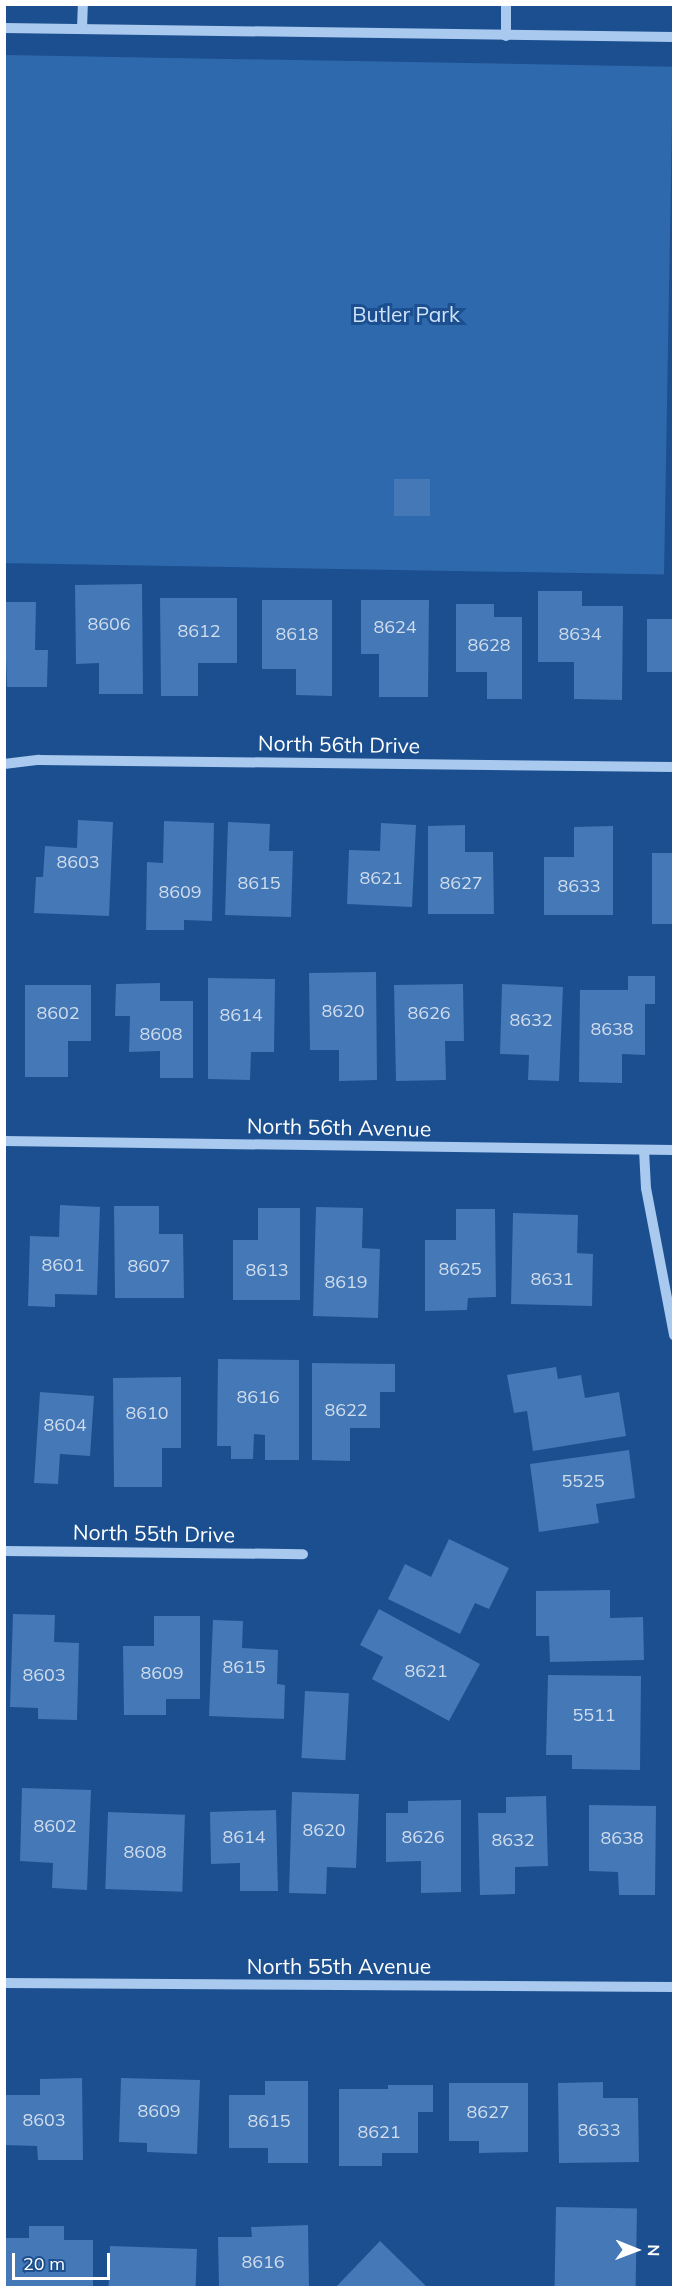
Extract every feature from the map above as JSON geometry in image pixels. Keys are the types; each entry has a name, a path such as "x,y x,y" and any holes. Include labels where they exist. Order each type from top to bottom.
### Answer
{"street":[{"path":"82,4 82,29"},
{"path":"506,36 507,4"},
{"path":"4,28 674,37"},
{"name":"North 56th Drive","path":"4,764 51,760 674,767"},
{"name":"North 56th Avenue","path":"4,1141 674,1150"},
{"path":"644,1150 646,1188 674,1335"},
{"name":"North 55th Drive","path":"4,1551 303,1554"},
{"name":"North 55th Avenue","path":"4,1983 674,1987"}],"green space":[{"name":"Butler Park","path":"5,55 673,67 664,575 4,563"}],"building":[{"path":"394,479 430,479 430,516 394,516"},
{"path":"142,584 143,694 99,694 99,663 76,664 75,585"},
{"path":"538,591 582,591 582,606 623,606 622,700 574,699 574,662 538,662"},
{"path":"160,598 237,598 237,663 198,663 198,696 161,696"},
{"path":"262,600 332,600 332,696 296,695 296,669 262,669"},
{"path":"361,600 429,600 428,697 379,697 379,654 361,654"},
{"path":"4,602 36,602 35,650 48,650 47,687 7,687"},
{"path":"456,604 494,604 494,617 522,617 522,699 487,699 487,672 456,672"},
{"path":"647,619 674,619 674,672 647,672"},
{"path":"78,820 113,822 109,916 34,913 36,877 43,877 45,846 77,848"},
{"path":"164,821 214,823 212,921 184,920 184,930 146,930 147,862 163,863"},
{"path":"228,822 270,824 269,851 293,851 291,917 225,915"},
{"path":"381,823 416,825 412,907 347,904 349,850 380,851"},
{"path":"465,825 465,852 493,852 494,914 428,914 428,826"},
{"path":"613,826 613,915 544,915 544,857 574,857 574,827"},
{"path":"652,853 674,853 674,924 652,924"},
{"path":"376,972 377,1080 339,1081 339,1050 310,1050 309,973"},
{"path":"628,976 655,976 655,1004 645,1004 645,1055 622,1054 622,1083 579,1082 580,990 628,990"},
{"path":"208,978 275,979 274,1052 251,1052 250,1080 208,1079"},
{"path":"160,983 160,1001 193,1001 193,1078 160,1078 160,1051 129,1052 130,1016 115,1016 116,984"},
{"path":"463,984 464,1041 445,1041 446,1080 396,1081 394,985"},
{"path":"502,984 563,987 559,1081 528,1080 529,1055 500,1054"},
{"path":"25,985 91,985 91,1041 68,1041 68,1077 25,1077"},
{"path":"60,1205 100,1207 97,1295 55,1294 55,1307 28,1306 30,1236 59,1237"},
{"path":"114,1206 159,1206 159,1234 183,1234 184,1298 115,1298"},
{"path":"316,1207 363,1208 362,1248 380,1249 378,1318 313,1316"},
{"path":"258,1208 300,1208 300,1300 233,1300 233,1240 258,1240"},
{"path":"456,1209 495,1209 496,1297 468,1298 467,1310 425,1311 425,1240 456,1240"},
{"path":"513,1213 578,1215 577,1253 593,1254 592,1306 511,1304"},
{"path":"218,1359 299,1360 299,1460 265,1460 265,1435 254,1434 253,1459 231,1459 231,1446 217,1446"},
{"path":"312,1363 395,1364 395,1392 380,1392 380,1428 350,1428 350,1461 312,1460"},
{"path":"556,1367 558,1379 581,1375 585,1398 619,1392 626,1436 533,1451 527,1411 514,1413 507,1375"},
{"path":"181,1377 181,1448 162,1448 162,1487 114,1487 113,1378"},
{"path":"40,1392 94,1396 90,1456 60,1454 58,1484 34,1483"},
{"path":"629,1450 635,1498 596,1504 599,1523 539,1532 530,1464"},
{"path":"449,1539 509,1568 489,1609 475,1603 460,1634 388,1599 405,1564 431,1577"},
{"path":"610,1590 610,1618 643,1617 644,1660 550,1662 549,1636 536,1636 536,1591"},
{"path":"379,1609 480,1664 449,1721 372,1679 383,1657 360,1645"},
{"path":"13,1614 55,1615 54,1642 79,1643 77,1720 38,1719 38,1708 10,1707"},
{"path":"154,1616 200,1616 200,1699 166,1699 166,1715 124,1715 123,1646 154,1646"},
{"path":"213,1620 243,1621 242,1648 278,1650 277,1684 285,1685 284,1719 209,1716"},
{"path":"548,1675 641,1676 640,1770 572,1769 572,1755 546,1755"},
{"path":"305,1691 349,1693 345,1760 301,1758"},
{"path":"22,1788 91,1790 87,1890 52,1888 53,1863 20,1861"},
{"path":"292,1792 359,1794 356,1868 327,1867 326,1894 289,1893"},
{"path":"546,1796 548,1866 515,1867 515,1894 480,1895 478,1813 506,1813 506,1797"},
{"path":"461,1800 461,1892 421,1893 421,1861 386,1862 386,1813 408,1813 408,1801"},
{"path":"589,1805 656,1806 655,1895 619,1895 618,1872 589,1871"},
{"path":"276,1810 278,1891 240,1891 240,1863 211,1864 210,1812"},
{"path":"108,1812 185,1815 182,1892 105,1889"},
{"path":"82,2078 83,2160 38,2160 37,2146 4,2145 4,2095 40,2095 40,2079"},
{"path":"121,2078 200,2080 197,2154 147,2152 147,2143 119,2142"},
{"path":"265,2081 308,2081 308,2163 268,2163 268,2148 229,2148 229,2095 265,2095"},
{"path":"603,2082 603,2098 638,2098 639,2162 559,2163 558,2083"},
{"path":"449,2083 528,2083 528,2152 479,2153 479,2141 449,2141"},
{"path":"388,2085 433,2085 433,2112 418,2112 418,2153 382,2153 382,2166 339,2166 339,2089 388,2089"},
{"path":"556,2207 637,2208 636,2288 555,2288"},
{"path":"308,2225 309,2288 219,2288 218,2237 252,2237 251,2227"},
{"path":"29,2226 64,2226 64,2240 93,2240 93,2288 4,2288 4,2238 29,2238"},
{"path":"380,2241 428,2288 335,2288"},
{"path":"110,2246 197,2249 196,2288 109,2288"}]}
